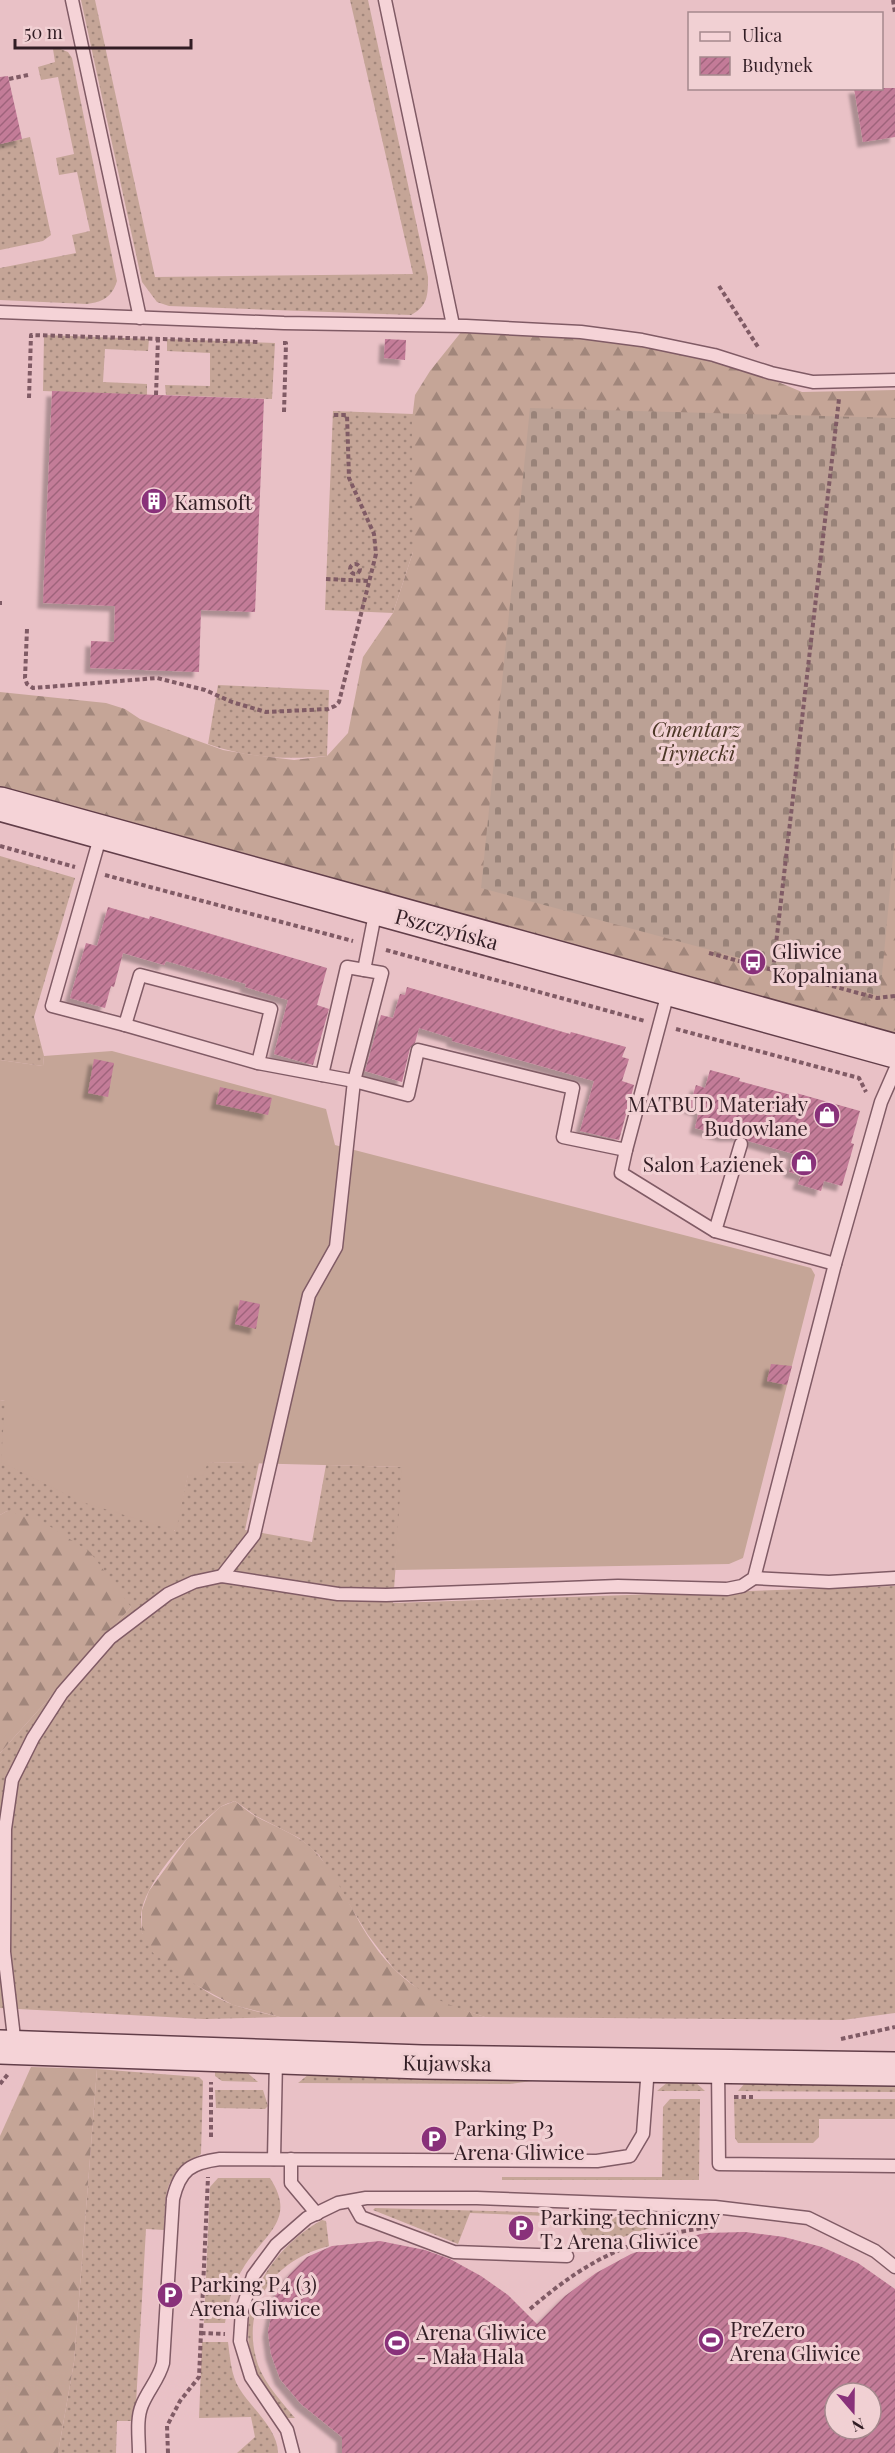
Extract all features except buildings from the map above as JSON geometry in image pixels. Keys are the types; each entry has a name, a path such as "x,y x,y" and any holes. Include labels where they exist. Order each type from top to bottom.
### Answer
{"main road":[{"name":"Pszczyńska","path":"0,804 895,1051"},
{"name":"Kujawska","path":"8,2047 422,2062 895,2068"}],"lane":[{"path":"72,0 140,318"},
{"path":"385,0 453,326"},
{"path":"0,312 581,332 642,340 714,355 771,373 813,382 895,380"},
{"path":"102,832 52,1006 258,1063 354,1081 408,1095 418,1050 573,1088 563,1137 626,1150"},
{"path":"364,970 376,908"},
{"path":"222,1576 254,1535 309,1294 336,1247 354,1081 381,973 347,967 322,1075"},
{"path":"125,1025 140,975 271,1009 258,1063"},
{"path":"669,989 621,1173 715,1231 834,1264"},
{"path":"754,1578 834,1264 880,1102 895,1070"},
{"path":"715,1231 741,1144"},
{"path":"8,2047 4,1952 5,1829 12,1780 33,1738 62,1693 110,1638 168,1594 194,1582 222,1576 338,1594 386,1595 618,1586 727,1589 742,1586 754,1578 829,1582 895,1578"},
{"path":"274,2160 276,2058"},
{"path":"139,2453 139,2416 142,2405 160,2375 164,2363 173,2199 177,2182 187,2169 201,2162 220,2159 597,2161 630,2156 643,2134 648,2065"},
{"path":"718,2066 719,2164 895,2166"},
{"path":"291,2159 291,2183 317,2214"},
{"path":"293,2453 286,2430 251,2377 240,2341 242,2310 253,2276 276,2245 307,2218 338,2203 366,2198 477,2198 703,2206 808,2218 875,2251 895,2267"},
{"path":"352,2200 361,2217 454,2252 567,2256"}],"path":[{"path":"893,0 895,13"},
{"path":"9,79 28,75"},
{"path":"718,286 758,347"},
{"path":"29,398 31,335 267,342"},
{"path":"156,395 158,339"},
{"path":"275,342 286,343 284,412"},
{"path":"772,970 841,381"},
{"path":"27,629 25,678 27,684 33,688 157,678 205,690 260,711 328,709 335,706 339,702 376,554 375,539 349,478 347,415 333,415"},
{"path":"355,580 356,574"},
{"path":"326,579 369,581"},
{"path":"0,846 859,1078 870,1098"},
{"path":"709,953 877,998 895,996"},
{"path":"834,2040 895,2027"},
{"path":"211,2137 212,2083"},
{"path":"168,2453 167,2426 180,2401 199,2377 208,2175"},
{"path":"530,2309 579,2271 636,2242 673,2232 728,2227"},
{"path":"201,2333 228,2334"}],"green space":[{"path":"81,0 95,0 155,277 413,274 350,0 368,0 428,277 427,295 421,308 411,315 169,306 157,302 142,282"},
{"path":"58,48 68,52 72,58 117,281 110,295 87,304 0,300 0,268 76,253 72,235 90,231 77,172 59,175 56,158 74,154 58,77 41,80 38,67 55,62 53,49"},
{"path":"30,137 51,235 43,241 0,250 0,144"},
{"path":"466,326 581,332 714,355 802,392 895,390 895,1037 0,804 0,692 106,703 125,709 140,719 223,750 294,760 327,756 348,733 363,657 393,613 413,552 412,420 415,395 430,371"},
{"path":"44,335 149,339 148,351 105,349 103,382 147,384 147,395 43,391"},
{"path":"167,339 275,343 272,399 166,395 165,385 210,386 210,353 167,351"},
{"name":"Cmentarz Trynecki","path":"530,408 895,418 895,836 880,996 481,888"},
{"path":"333,411 413,414 413,552 393,613 325,610"},
{"path":"218,685 329,690 327,756 267,757 208,744"},
{"path":"0,856 75,878 34,1017 44,1056 43,1066 0,1060"},
{"path":"112,1051 326,1109 335,1145 811,1268 815,1275 743,1558 729,1564 395,1570 402,1467 208,1462 203,1476 188,1475 176,1531 82,1502 1,1462 5,1401 0,1400 0,1060 43,1066 44,1056"},
{"path":"0,1400 5,1401 175,1531 188,1474 208,1462 259,1463 245,1530 312,1542 326,1465 403,1467 393,1603 895,1586 895,2013 843,2020 485,2017 449,2006 425,1995 394,1969 368,1935 319,1855 299,1838 256,1816 235,1801 222,1806 185,1841 153,1883 142,1909 142,1933 173,1965 207,1992 234,2005 280,2017 204,2019 0,2008 0,1753 131,1607 7,1511 0,1515"},
{"path":"7,1511 40,1520 90,1552 131,1607 0,1753 0,1515"},
{"path":"235,1801 254,1815 298,1838 313,1849 333,1875 367,1935 391,1966 404,1978 432,1997 485,2017 280,2017 233,2005 196,1985 153,1953 142,1933 142,1910 149,1891 187,1839 220,1807"},
{"path":"215,2066 244,2070 258,2082 222,2081 215,2076"},
{"path":"31,2067 97,2069 74,2362 58,2453 0,2453 0,2136"},
{"path":"97,2069 199,2077 203,2081 201,2154 179,2171 169,2185 164,2230 146,2229 135,2421 117,2421 116,2453 58,2453 74,2362"},
{"path":"309,2074 575,2079 510,2084 298,2083"},
{"path":"669,2081 695,2082 705,2091 657,2091"},
{"path":"746,2082 895,2084 895,2092 738,2091"},
{"path":"215,2090 263,2090 268,2106 265,2109 216,2108"},
{"path":"670,2099 700,2099 699,2180 502,2180 502,2177 662,2177 663,2107"},
{"path":"734,2099 895,2099 895,2119 819,2119 819,2137 813,2143 738,2143 735,2138"},
{"path":"218,2178 270,2178 278,2193 279,2217 242,2270 229,2302 225,2323 204,2323 210,2187"},
{"path":"375,2208 690,2216 688,2220 650,2228 616,2240 593,2252 573,2217 470,2213 458,2244 373,2210"},
{"path":"322,2220 326,2221 329,2246 292,2262 277,2275 265,2289 257,2306 253,2324 253,2344 261,2372 274,2393 295,2418 286,2418 264,2387 254,2367 249,2345 249,2323 253,2302 261,2282 273,2263 287,2246"},
{"path":"202,2342 228,2342 236,2383 269,2427 277,2444 278,2453 237,2453 255,2437 251,2417 199,2418"}],"place":[{"name":"Kamsoft","path":"154,501"},
{"name":"Gliwice Kopalniana","path":"753,962"},
{"name":"MATBUD Materiały Budowlane","path":"827,1115"},
{"name":"Salon Łazienek","path":"804,1163"},
{"name":"Parking P3 Arena Gliwice","path":"434,2139"},
{"name":"Parking techniczny T2 Arena Gliwice","path":"521,2228"},
{"name":"Parking P4 (3) Arena Gliwice","path":"170,2295"},
{"name":"PreZero Arena Gliwice","path":"711,2340"},
{"name":"Arena Gliwice - Mała Hala","path":"397,2343"}]}
